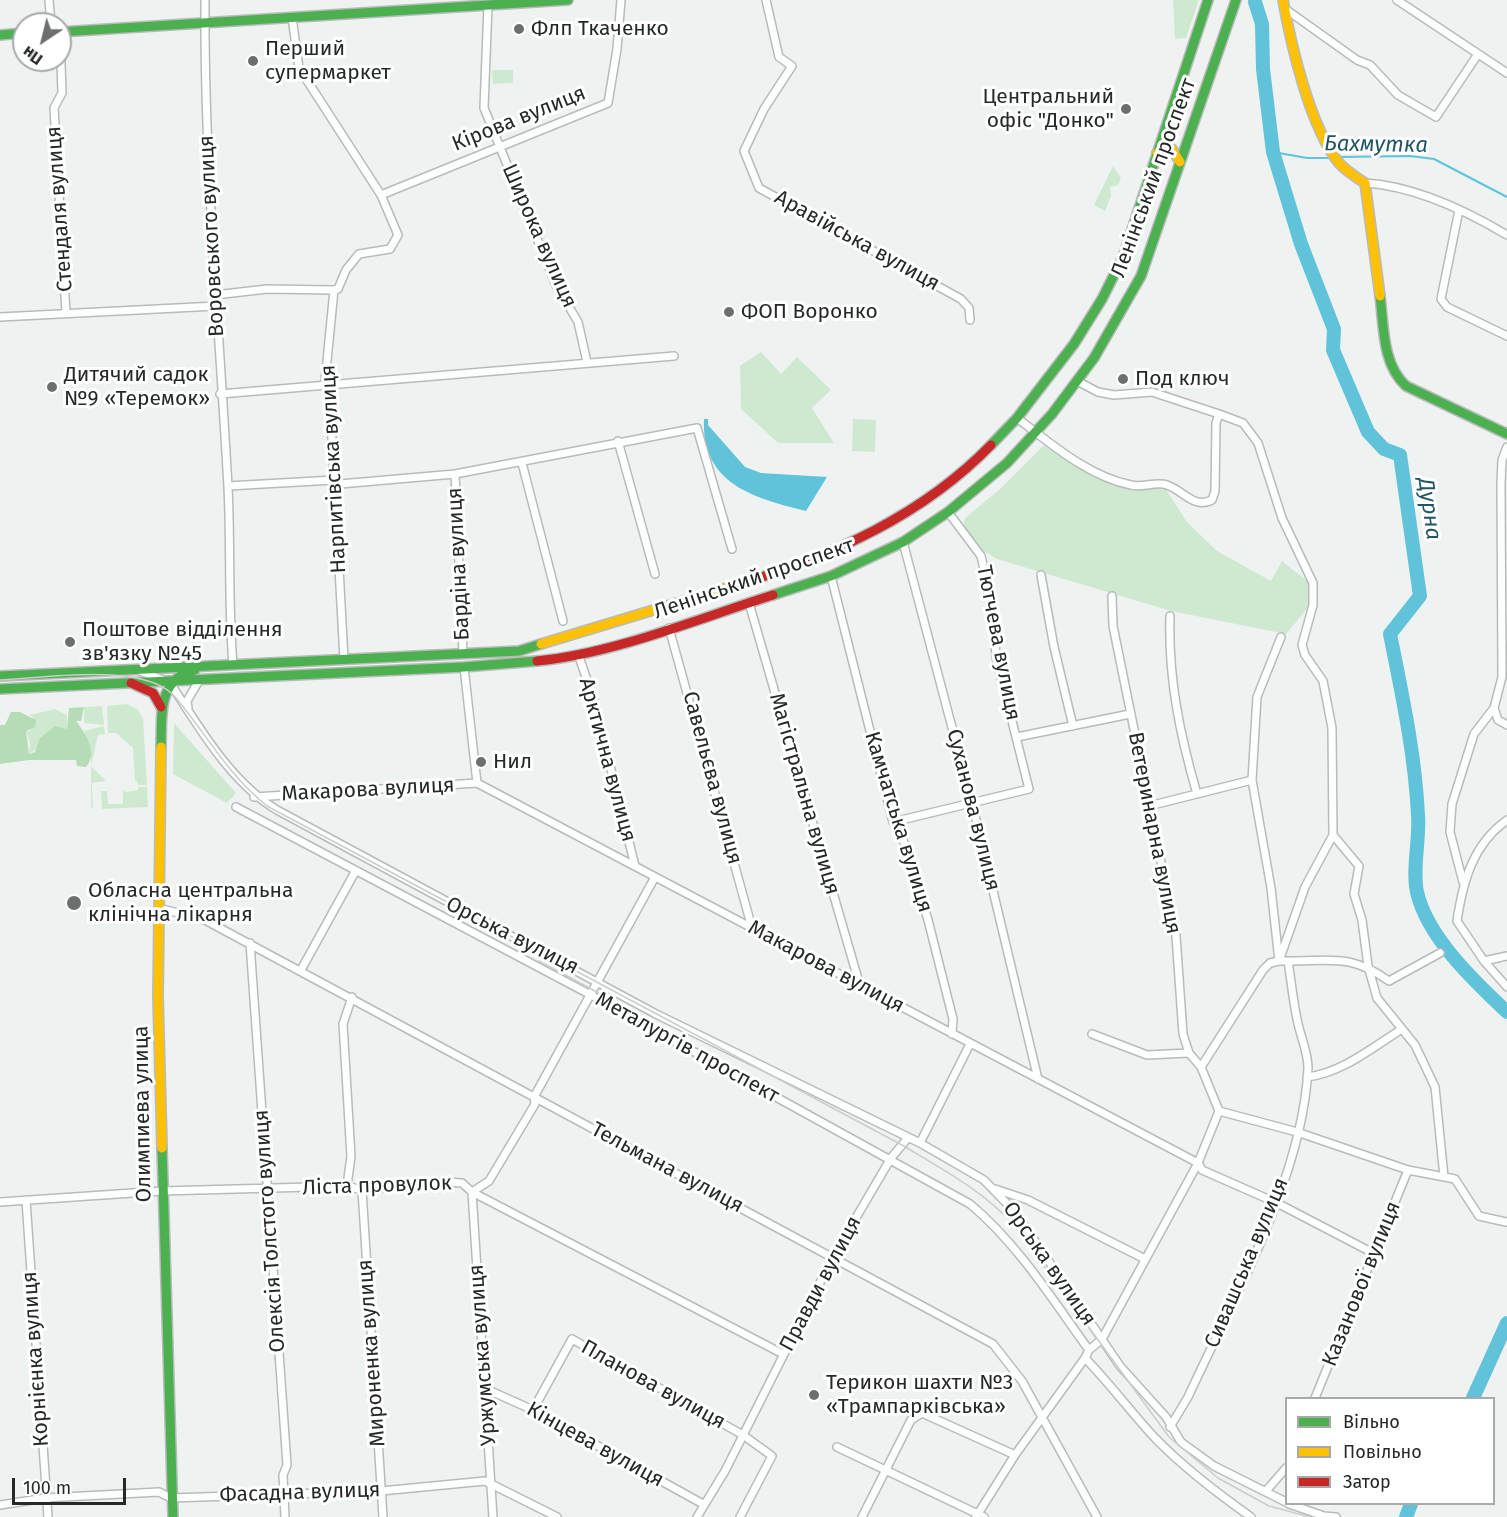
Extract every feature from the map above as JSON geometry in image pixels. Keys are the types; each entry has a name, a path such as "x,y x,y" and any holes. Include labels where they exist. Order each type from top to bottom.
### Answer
{"main road":[{"path":"72,32 568,0"},
{"name":"Ленінський проспект","path":"0,676 519,651 777,572 834,551 892,522 934,494 1017,418 1074,344 1107,290 1123,257 1208,0"},
{"name":"Ленінський проспект","path":"0,689 170,683 200,678 464,668 523,663 578,654 762,599 831,576 903,542 948,513 1007,463 1036,433 1095,358 1141,276 1236,0"},
{"path":"1284,4 1324,139 1339,163 1365,183 1389,362 1396,377 1406,386 1507,434"},
{"path":"1164,131 1168,141 1180,145 1188,140"},
{"path":"1157,153 1166,148 1172,148 1177,152 1180,162"},
{"path":"777,572 774,579 777,588 787,591"},
{"path":"761,577 769,580 772,590 762,599"},
{"path":"161,710 170,683 183,673 207,667"},
{"path":"130,683 153,693 161,710"},
{"name":"Олимпиева улица","path":"161,710 158,908 162,1191 173,1517"}],"street":[{"name":"Воровського вулиця","path":"205,0 215,295 228,486 233,665"},
{"name":"Кірова вулиця","path":"381,195 608,104 617,49 621,0"},
{"name":"Аравійська вулиця","path":"766,0 779,57 792,66 764,109 744,151 759,188 961,299 969,308 970,320"},
{"path":"1397,0 1507,73"},
{"path":"1284,4 1357,60 1370,65 1398,94 1436,117 1478,54"},
{"name":"Широка вулиця","path":"488,5 484,108 556,285 578,322 587,362"},
{"path":"215,295 267,289 338,289 346,270 359,254 390,249 398,235 381,195 299,68 292,17"},
{"name":"Стендаля вулиця","path":"61,72 62,93 54,108 66,313"},
{"path":"1365,183 1388,184 1459,210 1507,235"},
{"path":"1459,210 1441,299 1447,307 1507,336"},
{"name":"Нарпитівська вулиця","path":"334,290 325,381 329,385 344,659"},
{"path":"0,316 216,306"},
{"path":"220,394 674,356"},
{"path":"1077,381 1098,392 1114,395 1152,392 1243,423 1258,443 1282,518 1313,583 1313,605 1302,645 1305,655 1323,681 1332,728 1333,835 1305,887 1279,961"},
{"path":"1017,418 1097,474 1132,486 1166,484 1196,502 1205,504 1212,500 1215,491 1216,423 1219,414"},
{"path":"228,486 334,480 340,484 455,474 618,441 697,428 732,549"},
{"path":"618,441 655,574"},
{"path":"1463,882 1450,832 1452,804 1474,734 1494,708 1502,677 1501,484 1502,460 1507,447"},
{"path":"522,462 563,621"},
{"name":"Бардіна вулиця","path":"455,474 463,654"},
{"name":"Тютчева вулиця","path":"893,822 1029,789 996,657 993,608 981,556 948,513"},
{"name":"Суханова вулиця","path":"903,542 972,803 1038,1079"},
{"path":"1041,575 1054,647 1073,726"},
{"name":"Камчатська вулиця","path":"831,576 893,822 901,833 928,920 953,1018 952,1034"},
{"name":"Ветеринарна вулиця","path":"1112,596 1113,626 1176,936 1183,1034 1189,1053 1201,1067 1219,1111"},
{"name":"Магістральна вулиця","path":"749,603 860,986"},
{"path":"1170,616 1169,655 1179,729 1197,794"},
{"name":"Савельєва вулиця","path":"669,628 752,928"},
{"path":"1279,961 1272,888 1252,780 1257,697 1281,637"},
{"name":"Арктична вулиця","path":"578,654 593,697 635,866"},
{"name":"Бардіна вулиця","path":"464,668 477,783"},
{"path":"120,670 140,671 170,683"},
{"path":"188,711 187,701 200,678"},
{"name":"Орська вулиця","path":"170,683 188,711 254,797 413,885 600,982 656,1014 907,1139 920,1143 995,1189 1028,1200 1145,1259"},
{"path":"1494,708 1498,720 1507,725"},
{"path":"1017,737 1130,714"},
{"path":"1149,806 1252,780"},
{"name":"Макарова вулиця","path":"254,797 477,783 1198,1162 1202,1170 1277,1203 1373,1253"},
{"name":"Металургів проспект","path":"236,807 591,995 891,1158 970,1204 991,1222 1089,1350"},
{"path":"1507,819 1483,842 1463,882 1457,921 1484,961 1507,987"},
{"path":"1333,835 1359,866 1354,894 1362,920 1368,966 1377,998 1424,1060 1435,1087 1444,1177"},
{"path":"301,970 355,872"},
{"path":"472,1192 489,1181 535,1104 534,1097 600,982 655,877"},
{"name":"Тельмана вулиця","path":"158,908 203,919 250,943 993,1344 1022,1381 1097,1517"},
{"name":"Олексія Толстого вулиця","path":"250,943 287,1465 283,1475 282,1494 285,1517"},
{"path":"1201,1067 1263,970 1270,963 1354,961 1368,966 1389,981 1440,953"},
{"path":"1484,961 1507,956"},
{"name":"Сивашська вулиця","path":"1170,1427 1188,1397 1277,1203 1298,1132 1307,1077 1307,1057 1297,1021 1288,961"},
{"path":"347,1186 351,1156 343,1024 352,997"},
{"path":"1307,1077 1321,1075 1342,1066 1402,1029"},
{"path":"1092,1035 1147,1055 1189,1053"},
{"path":"920,1143 970,1044"},
{"path":"1198,1162 1219,1111 1298,1132 1408,1170 1455,1179 1479,1216 1506,1222"},
{"name":"Правди вулиця","path":"697,1517 725,1471 833,1257 891,1158 907,1139"},
{"name":"Орська вулиця","path":"1102,1339 1198,1162"},
{"name":"Казанової вулиця","path":"1316,1397 1408,1170"},
{"name":"Ліста провулок","path":"0,1202 162,1191 347,1186 362,1190 446,1182 462,1183 472,1192 783,1354"},
{"name":"Орська вулиця","path":"995,1189 1042,1248 1120,1366 1166,1417 1181,1442 1195,1454 1240,1481 1285,1501"},
{"name":"Мироненка вулиця","path":"362,1190 382,1517"},
{"name":"Уржумська вулиця","path":"472,1192 493,1517"},
{"name":"Корнієнка вулиця","path":"26,1200 48,1517"},
{"name":"Планова вулиця","path":"533,1410 572,1339 743,1435"},
{"path":"837,1447 979,1516 1015,1455 1089,1350 1102,1339"},
{"path":"1085,1358 1117,1390 1155,1437 1207,1486 1251,1517"},
{"name":"Кінцева вулиця","path":"486,1389 533,1410 704,1504"},
{"path":"862,1517 911,1420 922,1413 1015,1455"},
{"path":"740,1517 772,1456 743,1435"},
{"path":"1266,1491 1285,1470"},
{"name":"Фасадна вулиця","path":"0,1506 45,1498 159,1492 171,1498 381,1491 485,1481 557,1517"},
{"name":"Орська вулиця","path":"1294,1505 1324,1516 1336,1517"}],"green space":[{"path":"1173,0 1199,0 1186,38 1175,39"},
{"path":"492,70 513,70 513,83 493,84"},
{"path":"1113,166 1121,178 1118,185 1110,187 1111,196 1105,211 1094,205"},
{"path":"761,352 781,374 797,357 831,390 812,408 834,443 778,443 741,409 740,366"},
{"path":"853,419 876,420 875,452 852,451"},
{"path":"1047,442 1097,477 1132,489 1165,488 1187,522 1217,551 1271,581 1282,561 1311,584 1311,604 1286,634 1171,611 997,559 979,548 963,527 965,518 999,490"},
{"path":"127,704 137,709 143,718 147,785 138,785 135,781 133,748 116,733 108,733 107,706"},
{"path":"102,706 104,725 84,723 84,707"},
{"path":"84,707 81,721 76,721 87,737 91,749 90,761 86,767 77,766 76,760 29,760 0,764 0,725 5,725 11,712 20,712 36,720 35,727 26,731 29,754 35,752 40,738 55,726 67,729 69,708"},
{"path":"55,709 67,715 67,729 29,754 30,743 26,731 30,731 33,717 29,715"},
{"path":"174,723 236,793 227,803 173,774"},
{"path":"104,726 105,734 98,735 91,766 91,750 84,731"},
{"path":"91,766 106,781 92,783 93,810 91,806"},
{"path":"138,787 147,787 148,807 102,809 101,791 107,791 108,804 123,804 123,790 126,792 138,790"}],"water":[{"path":"704,419 708,419 708,425 745,467 761,473 827,477 806,511 768,500 734,485 711,459 705,441"}],"waterway":[{"name":"Дурна","path":"1255,2 1262,24 1263,69 1273,152 1301,244 1334,329 1333,350 1368,432 1384,449 1400,455 1420,596 1390,634 1414,769 1418,824 1415,874 1417,892 1422,909 1441,942 1467,973 1507,1012"},
{"name":"Бахмутка","path":"1273,152 1307,158 1331,158"},
{"name":"Бахмутка","path":"1340,157 1410,156 1434,159 1507,197"},
{"name":"Дурна","path":"1473,1397 1507,1323"},
{"name":"Дурна","path":"1406,1517 1411,1505"}],"tram line":[{"path":"0,680 94,674 142,679 162,687 176,698 241,781 267,806 902,1145 947,1172 989,1201 1014,1225 1169,1437 1218,1478 1269,1506 1310,1517"},
{"path":"539,961 640,1015"}],"traffic: fast":[{"path":"72,31 568,0"},
{"path":"991,445 1017,418 1074,344 1102,299 1123,257 1208,0"},
{"path":"773,595 831,576 903,542 948,512 1007,463 1052,414 1094,358 1141,276 1236,0"},
{"path":"0,35 12,34"},
{"path":"1380,296 1388,356 1392,367 1406,386 1507,434"},
{"path":"0,676 519,651 541,644"},
{"path":"0,689 464,667 537,661"},
{"path":"161,747 162,711 168,690 174,681 195,670"},
{"path":"162,1148 173,1517"}],"traffic: slow":[{"path":"1283,0 1303,85 1319,129 1339,163 1365,183 1380,296"},
{"path":"1157,153 1172,149 1180,162"},
{"path":"541,644 743,583"},
{"path":"161,747 158,996 162,1148"}],"traffic: jam":[{"path":"743,583 811,559 876,530 936,492 965,470 991,445"},
{"path":"537,661 596,651 626,643 773,595"},
{"path":"131,683 153,693 161,707"}],"place":[{"name":"Флп Ткаченко","path":"519,29"},
{"name":"Перший супермаркет","path":"253,61"},
{"name":"Центральний офіс \"Донко\"","path":"1126,109"},
{"name":"ФОП Воронко","path":"729,312"},
{"name":"Под ключ","path":"1123,379"},
{"name":"Дитячий садок №9 «Теремок»","path":"52,387"},
{"name":"Поштове відділення зв'язку №45","path":"70,642"},
{"name":"Нил","path":"481,762"},
{"name":"Обласна центральна клінічна лікарня","path":"74,903"},
{"name":"Терикон шахти №3 «Трампарківська»","path":"814,1395"}]}
